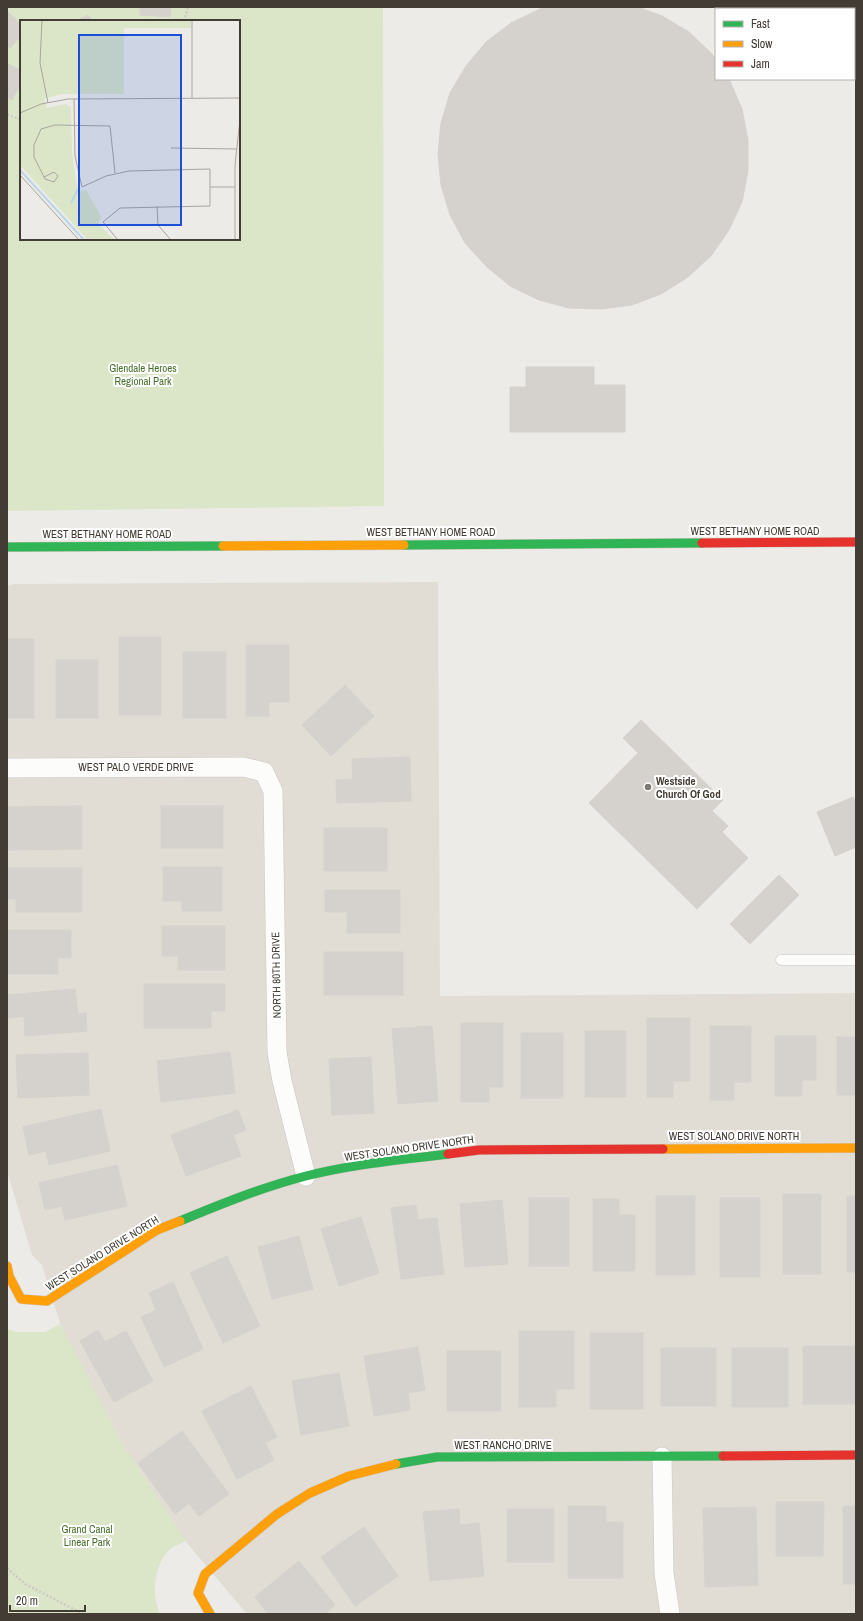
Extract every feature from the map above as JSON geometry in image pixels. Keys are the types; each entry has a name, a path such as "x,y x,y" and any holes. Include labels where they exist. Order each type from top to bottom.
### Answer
{"street":[{"name":"WEST BETHANY HOME ROAD","path":"7,547 856,542"},
{"name":"WEST PALO VERDE DRIVE","path":"7,768 243,767 264,772"},
{"name":"NORTH 80TH DRIVE","path":"264,772 273,791 277,1052 285,1095 306,1176"},
{"name":"WEST SOLANO DRIVE NORTH","path":"7,1266 9,1276 21,1299 47,1301 157,1230 228,1201 306,1176 367,1164 479,1150 856,1148"},
{"name":"WEST RANCHO DRIVE","path":"210,1614 198,1593 205,1574 277,1514 310,1493 350,1476 394,1464 437,1457 856,1455"},
{"path":"662,1457 664,1573 670,1614"}],"lane":[{"path":"781,960 856,960"}],"path":[{"path":"184,20 188,7"},
{"path":"7,115 20,119"},
{"path":"7,1568 25,1584 83,1614"}],"shaded area":[{"path":"438,582 440,996 856,993 856,1614 247,1614 181,1536 122,1443 62,1330 42,1265 32,1255 7,1171 7,586 15,584"}],"green space":[{"name":"Glendale Heroes Regional Park","path":"7,7 383,7 384,506 7,511"},
{"name":"Grand Canal Linear Park","path":"60,1324 122,1443 186,1541 169,1550 157,1572 155,1590 157,1606 160,1614 7,1614 7,1329 17,1332 45,1332"}],"building":[{"path":"140,7 171,7 170,17 140,15"},
{"path":"549,7 638,7 662,16 689,32 712,54 715,58 715,80 729,80 742,109 748,140 748,171 742,202 729,230 711,256 688,277 661,294 632,305 601,309 569,308 539,300 510,286 486,266 465,243 450,215 441,185 438,154 441,123 450,93 466,66 486,42 511,23 540,9"},
{"path":"7,11 20,24 20,37 10,48 7,45"},
{"path":"88,15 91,20 79,20"},
{"path":"7,63 20,70 20,85 12,100 7,97"},
{"path":"526,367 594,367 594,385 625,385 625,432 510,432 510,387 526,387"},
{"path":"119,637 161,637 161,715 119,715"},
{"path":"7,639 34,639 34,718 7,718"},
{"path":"246,645 289,645 289,702 269,702 269,716 246,716"},
{"path":"183,652 226,652 226,718 183,718"},
{"path":"56,660 98,660 98,718 56,718"},
{"path":"345,685 374,716 331,756 302,725"},
{"path":"641,720 723,800 712,811 728,826 722,832 748,858 697,909 589,803 638,753 623,738"},
{"path":"410,757 411,801 337,803 336,780 353,779 352,759"},
{"path":"853,797 856,804 856,847 835,856 817,812"},
{"path":"82,806 82,849 7,850 7,807"},
{"path":"161,806 223,806 223,848 161,848"},
{"path":"324,828 387,828 387,871 324,871"},
{"path":"163,867 222,867 222,911 182,911 182,901 163,901"},
{"path":"7,868 82,868 82,912 16,912 16,899 7,899"},
{"path":"779,875 799,895 750,944 730,924"},
{"path":"325,890 400,890 400,933 347,933 347,912 325,912"},
{"path":"162,926 225,926 225,970 178,970 178,956 162,956"},
{"path":"7,930 71,930 71,958 58,958 58,974 7,974"},
{"path":"324,952 403,952 403,995 324,995"},
{"path":"144,984 225,984 225,1011 211,1011 211,1028 144,1028"},
{"path":"75,989 78,1014 86,1013 87,1031 25,1036 24,1016 8,1018 7,995"},
{"path":"647,1018 690,1018 690,1081 673,1081 673,1097 647,1097"},
{"path":"461,1023 503,1023 503,1087 489,1087 489,1102 461,1102"},
{"path":"432,1026 438,1101 398,1104 392,1029"},
{"path":"710,1026 751,1026 751,1082 734,1082 734,1100 710,1100"},
{"path":"585,1031 626,1031 626,1097 585,1097"},
{"path":"521,1033 563,1033 563,1098 521,1098"},
{"path":"775,1036 816,1036 816,1080 802,1080 802,1096 775,1096"},
{"path":"837,1037 856,1037 856,1095 837,1095"},
{"path":"230,1052 235,1093 161,1102 157,1061"},
{"path":"88,1053 89,1095 18,1098 16,1055"},
{"path":"371,1057 374,1113 332,1115 329,1059"},
{"path":"101,1109 110,1151 49,1165 46,1151 29,1155 23,1127"},
{"path":"238,1110 246,1130 233,1135 241,1156 186,1176 171,1135"},
{"path":"117,1165 127,1206 65,1220 62,1206 45,1210 39,1183"},
{"path":"783,1194 821,1194 821,1274 783,1274"},
{"path":"656,1196 695,1196 695,1275 656,1275"},
{"path":"847,1196 856,1196 856,1272 847,1272"},
{"path":"529,1198 569,1198 569,1266 529,1266"},
{"path":"720,1198 760,1198 760,1277 720,1277"},
{"path":"593,1199 619,1199 619,1215 635,1215 635,1271 593,1271"},
{"path":"502,1200 508,1264 465,1267 460,1204"},
{"path":"416,1205 418,1220 437,1218 444,1274 401,1279 391,1208"},
{"path":"361,1217 379,1273 339,1286 321,1229"},
{"path":"299,1236 313,1289 272,1299 258,1247"},
{"path":"227,1256 260,1326 223,1343 190,1273"},
{"path":"173,1282 203,1349 164,1367 141,1317 156,1310 149,1293"},
{"path":"98,1330 105,1342 126,1331 153,1381 114,1402 80,1341"},
{"path":"519,1331 574,1331 574,1389 556,1389 556,1407 519,1407"},
{"path":"590,1333 643,1333 643,1409 590,1409"},
{"path":"803,1346 856,1346 856,1404 803,1404"},
{"path":"418,1347 425,1390 408,1393 410,1410 374,1416 364,1356"},
{"path":"661,1348 716,1348 716,1406 661,1406"},
{"path":"732,1348 788,1348 788,1407 732,1407"},
{"path":"447,1351 501,1351 501,1411 447,1411"},
{"path":"339,1373 349,1426 301,1435 292,1381"},
{"path":"251,1386 277,1437 265,1443 274,1460 237,1479 202,1411"},
{"path":"182,1431 229,1494 199,1516 189,1503 175,1514 138,1463"},
{"path":"776,1502 824,1502 823,1556 776,1556"},
{"path":"568,1506 606,1506 606,1522 623,1522 623,1578 568,1578"},
{"path":"843,1506 856,1506 856,1584 843,1584"},
{"path":"756,1507 758,1585 705,1587 703,1508"},
{"path":"459,1509 460,1525 479,1523 484,1576 430,1581 423,1512"},
{"path":"507,1509 554,1509 554,1562 507,1562"},
{"path":"364,1527 398,1576 355,1606 321,1557"},
{"path":"299,1561 335,1605 325,1614 268,1614 255,1597"}],"traffic: fast":[{"path":"404,545 702,543"},
{"path":"7,547 223,546"},
{"path":"180,1221 227,1202 290,1180 359,1165 448,1154"},
{"path":"396,1464 437,1457 723,1456"}],"traffic: slow":[{"path":"223,546 404,545"},
{"path":"663,1149 856,1148"},
{"path":"7,1266 9,1276 21,1299 47,1301 157,1230 180,1221"},
{"path":"210,1614 198,1593 205,1574 277,1514 310,1493 349,1476 396,1464"}],"traffic: jam":[{"path":"702,543 856,542"},
{"path":"448,1154 479,1150 663,1149"},
{"path":"723,1456 856,1455"}],"place":[{"name":"Westside Church Of God","path":"648,787"}]}
